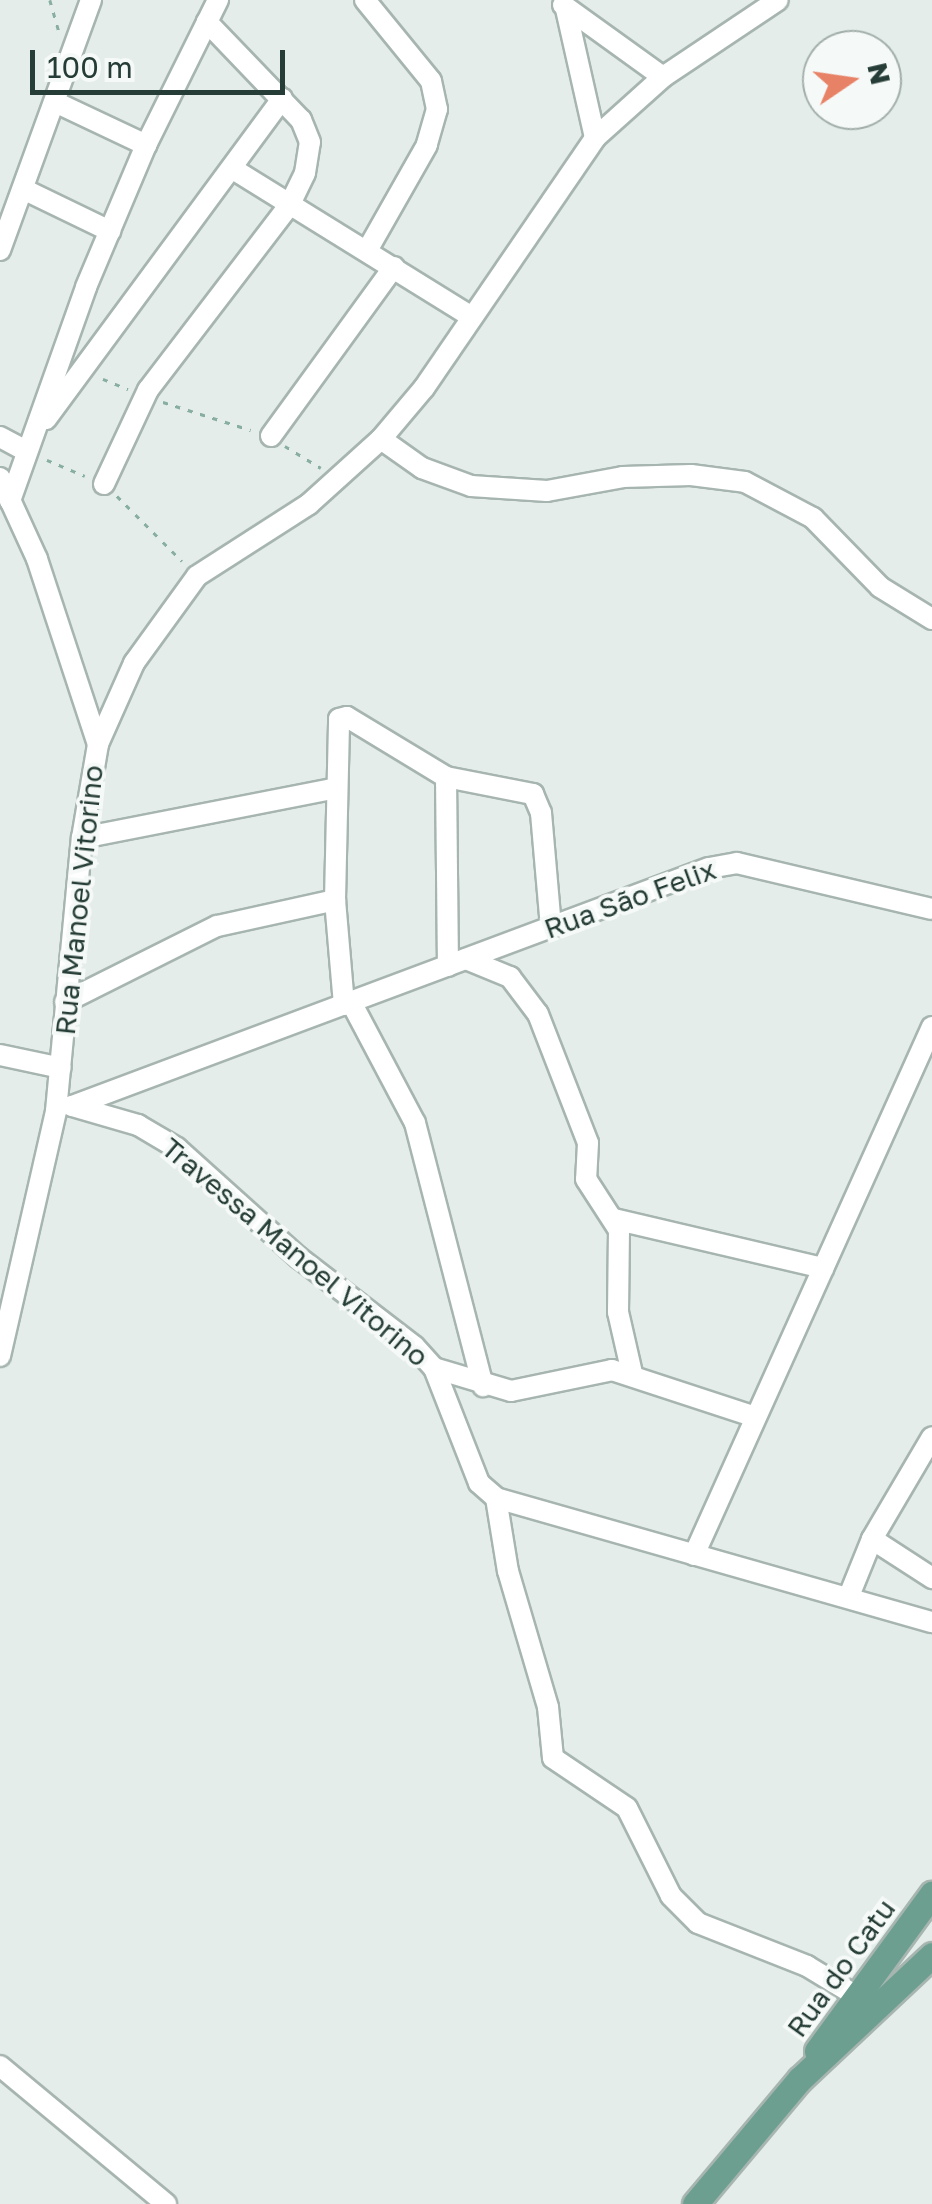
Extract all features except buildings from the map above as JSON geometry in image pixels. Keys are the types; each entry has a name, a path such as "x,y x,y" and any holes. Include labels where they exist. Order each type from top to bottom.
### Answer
{"main road":[{"name":"Rua do Catu","path":"800,2079 853,1994 932,1894"},
{"path":"695,2204 800,2079 932,1956"}],"street":[{"path":"0,250 91,0"},
{"path":"10,501 110,231 146,145 218,0"},
{"path":"365,0 431,82 437,109 426,145 368,249"},
{"name":"Rua Manoel Vitorino","path":"0,1356 64,1108 65,1002 82,838 98,744 156,624 198,576 339,480 380,439 472,317 595,138 663,77 778,0"},
{"path":"563,4 663,77"},
{"path":"563,4 595,138"},
{"path":"104,484 145,396 290,204 310,142 282,99 207,22"},
{"path":"30,443 282,99"},
{"path":"55,102 146,145"},
{"path":"232,168 472,317"},
{"path":"23,189 110,231"},
{"path":"270,436 394,268"},
{"path":"0,437 30,443"},
{"path":"380,439 422,468 471,486 547,491 623,476 691,474 745,482 813,518 880,587 932,619"},
{"path":"0,478 37,559 98,744"},
{"path":"483,1386 415,1123 347,1004 335,900 334,728 347,717 446,778 538,800 552,927"},
{"path":"446,778 457,963 510,977 528,995 588,1143 586,1179 614,1219 622,1245 618,1312 632,1373"},
{"path":"82,838 336,788"},
{"name":"Rua São Felix","path":"64,1108 552,927 737,863 932,908"},
{"path":"65,1002 216,926 335,900"},
{"path":"694,1555 932,1027"},
{"path":"0,1055 62,1068"},
{"name":"Travessa Manoel Vitorino","path":"64,1108 138,1125 177,1148 434,1368 463,1453 496,1498"},
{"path":"614,1219 823,1268"},
{"path":"434,1368 483,1386 511,1391 584,1372 632,1373 756,1417"},
{"path":"849,1596 872,1539 932,1436"},
{"path":"853,1994 806,1966 698,1923 672,1896 635,1817 553,1758 548,1706 508,1571 496,1498 557,1512 932,1622"},
{"path":"872,1539 932,1578"},
{"path":"0,2066 166,2204"}],"path":[{"path":"83,370 145,396 270,436 339,480"},
{"path":"30,443 104,484 198,576"}]}
